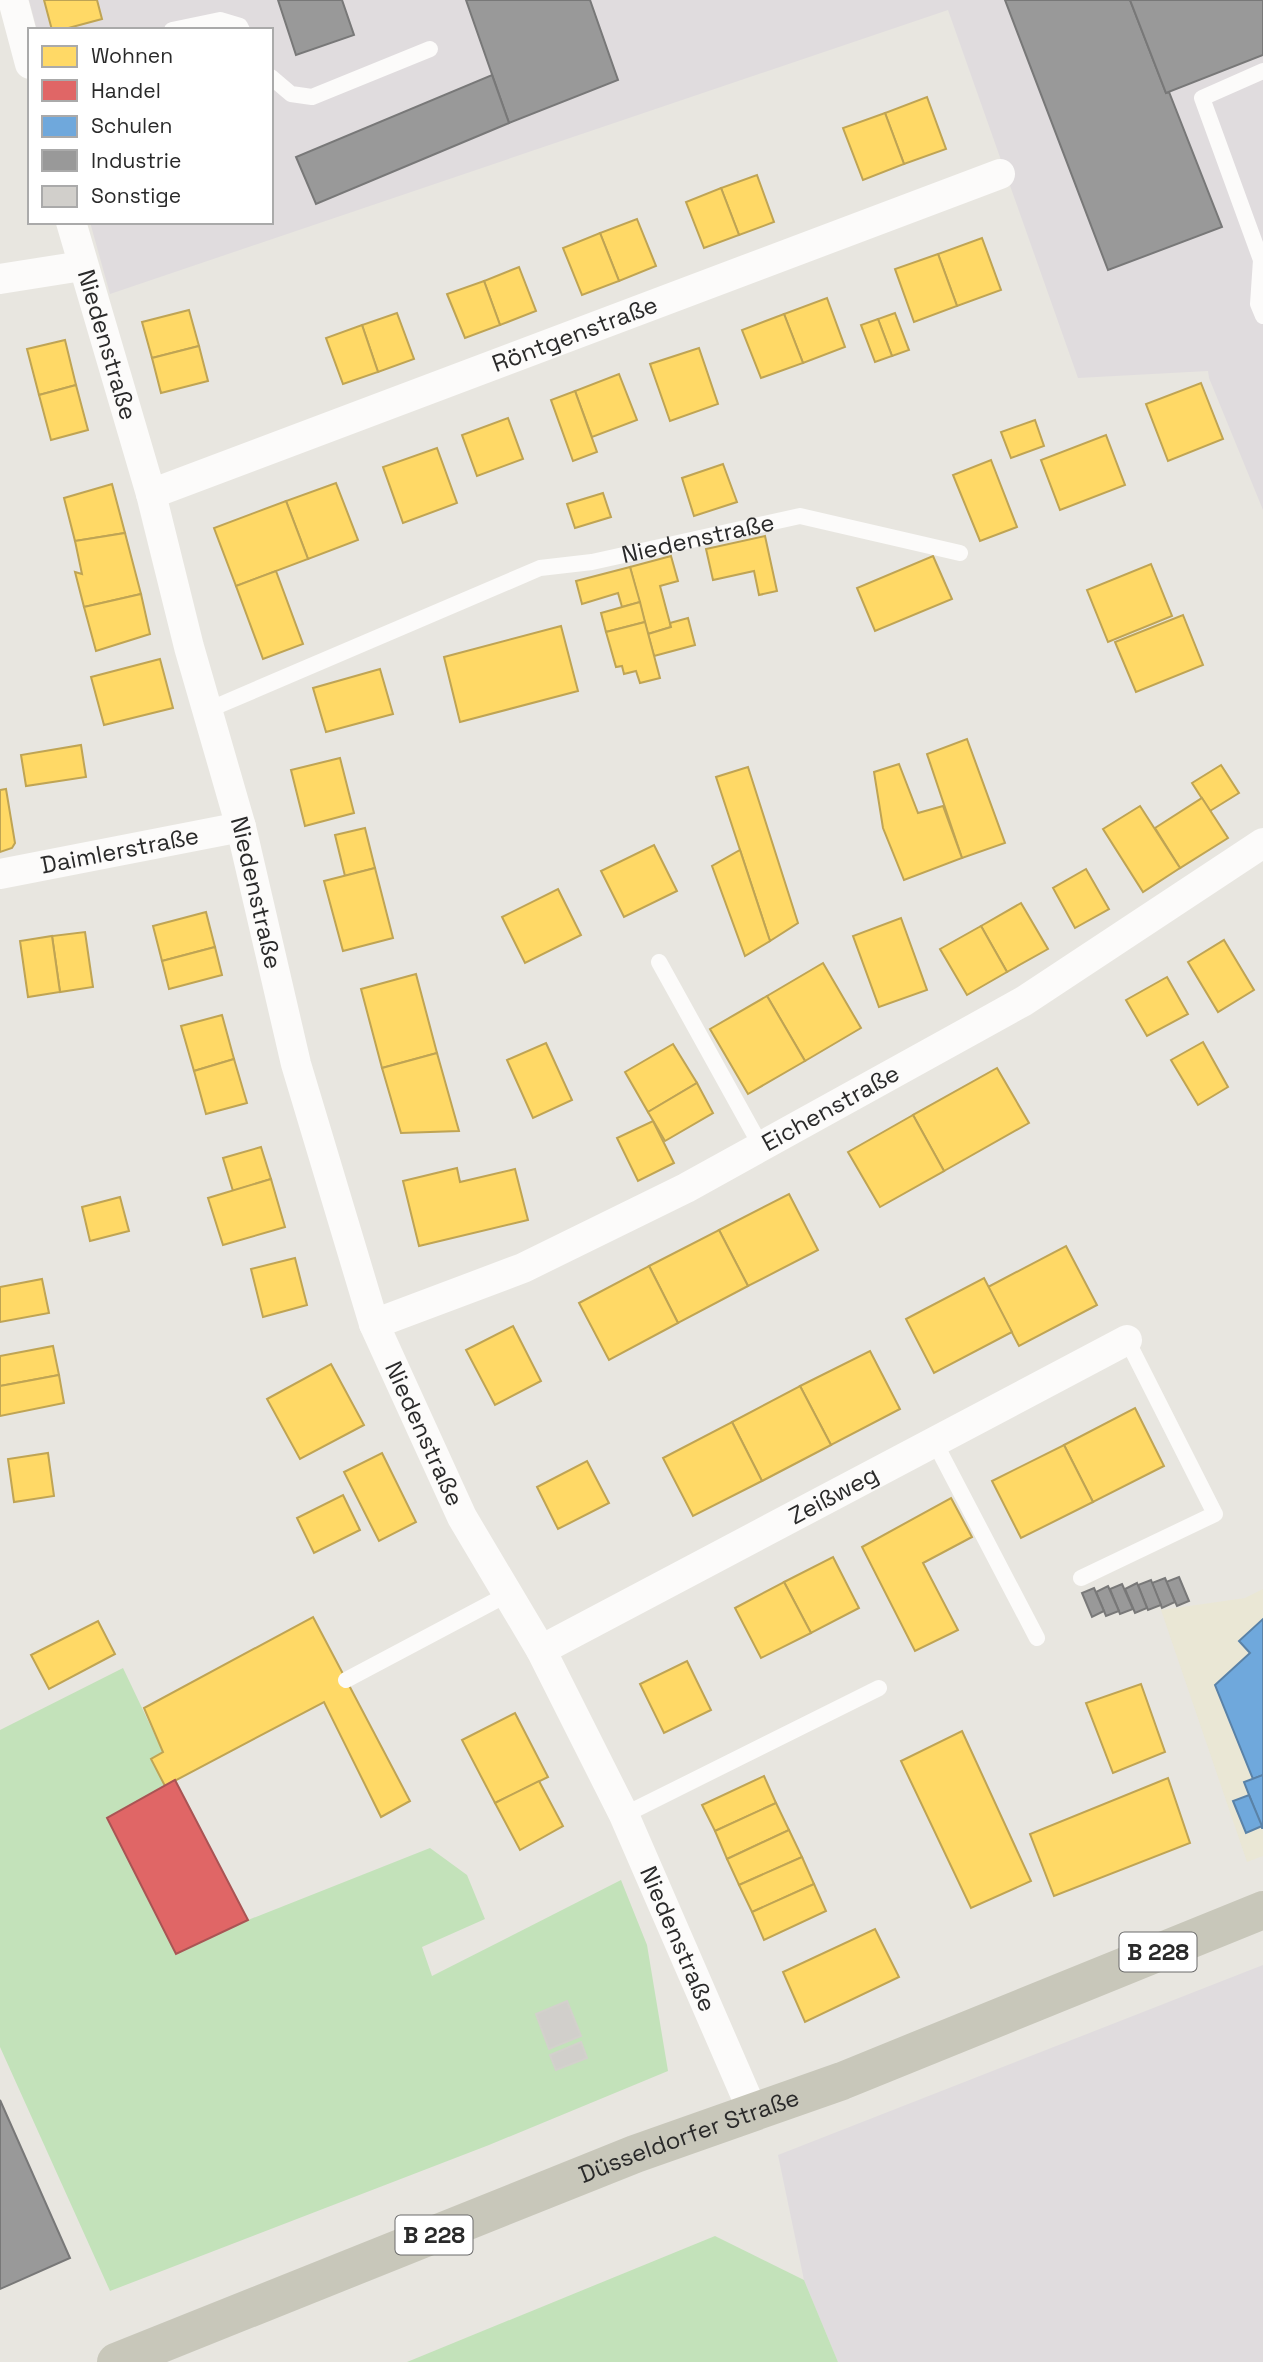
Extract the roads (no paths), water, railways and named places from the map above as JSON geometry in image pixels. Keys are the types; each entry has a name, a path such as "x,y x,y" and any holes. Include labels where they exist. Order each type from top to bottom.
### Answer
{"main road":[{"name":"Düsseldorfer Straße","path":"116,2362 622,2159 842,2081 1263,1910"}],"street":[{"path":"13,0 28,56"},
{"name":"Röntgenstraße","path":"151,494 1000,174"},
{"name":"Niedenstraße","path":"72,224 151,494 241,827 296,1064 374,1325 463,1517 541,1650 624,1815 753,2112"},
{"path":"0,279 82,266"},
{"name":"Daimlerstraße","path":"0,874 241,827"},
{"name":"Eichenstraße","path":"374,1325 523,1268 686,1188 1024,1001 1263,844"},
{"name":"Zeißweg","path":"541,1650 1127,1340"}],"lane":[{"path":"182,28 220,20 241,28"},
{"path":"273,80 291,94 312,97 430,50"},
{"path":"1263,71 1202,98 1261,260 1258,304 1263,316"},
{"name":"Niedenstraße","path":"208,710 540,568 592,562 800,516 960,553"},
{"path":"659,962 761,1146"},
{"path":"1081,1578 1215,1514 1127,1340"},
{"path":"934,1441 1037,1638"},
{"path":"346,1680 508,1594"},
{"path":"624,1815 878,1688"}]}
